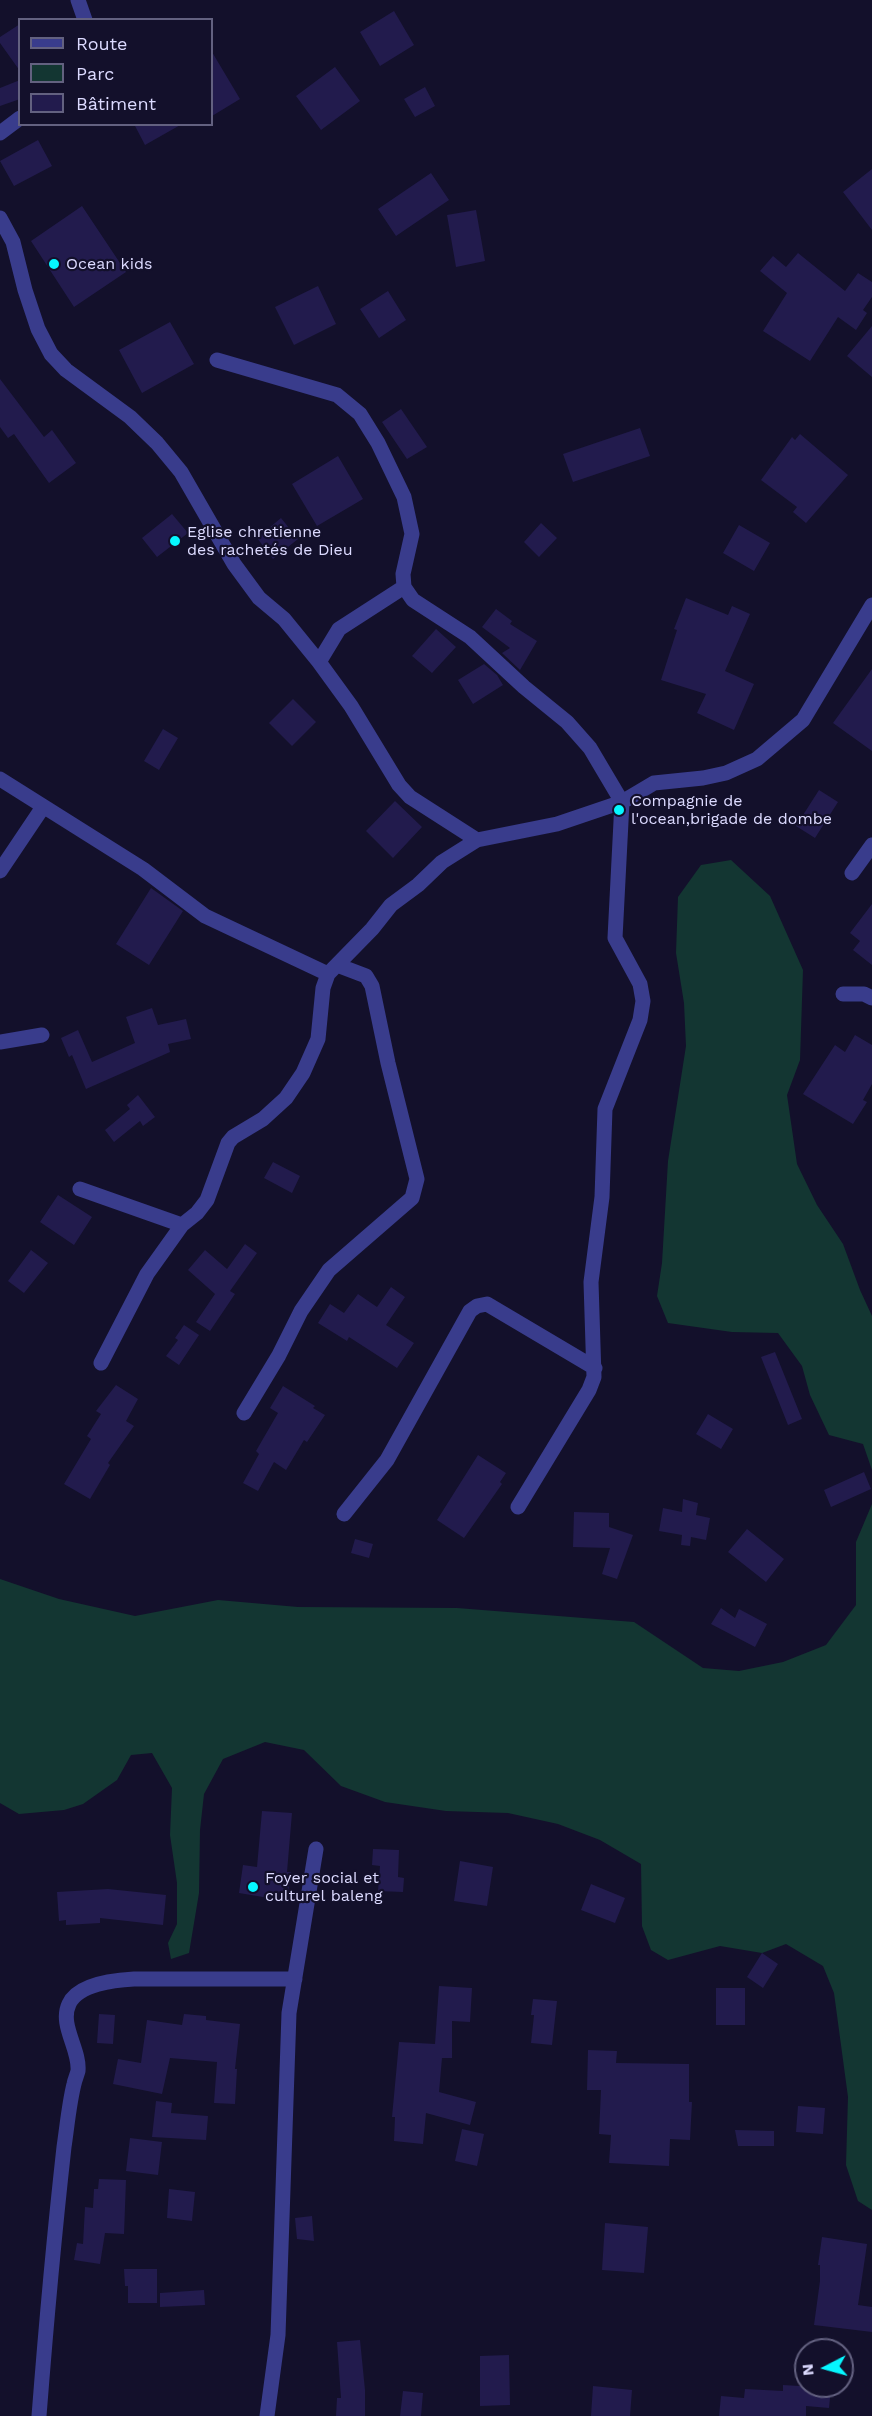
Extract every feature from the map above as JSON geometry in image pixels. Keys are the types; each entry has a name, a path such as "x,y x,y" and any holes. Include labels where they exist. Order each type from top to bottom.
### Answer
{"street":[{"path":"78,0 84,18"},
{"path":"0,134 18,120"},
{"path":"0,218 13,242 24,290 38,329 51,354 66,370 130,417 157,443 181,472 234,564 259,598 284,619 319,662 351,706 399,785 410,798 477,840"},
{"path":"217,360 337,395 360,414 378,443 404,497 412,534 403,574 404,587 412,600 470,637 524,687 567,722 590,748 622,802 615,938 640,984 643,1001 640,1020 605,1109 602,1197 591,1282 595,1368 589,1390 518,1507"},
{"path":"319,662 339,628 404,587"},
{"path":"101,1363 147,1274 182,1225 197,1213 207,1200 228,1143 233,1137 263,1119 286,1098 303,1073 318,1039 323,988 333,970 372,929 391,905 418,885 442,862 477,840 557,824 622,802 654,783 726,773 757,759 803,720 872,605"},
{"path":"0,779 143,869 206,916 333,970 366,976 372,986 388,1063 417,1179 412,1198 329,1270 301,1311 279,1355 244,1413"},
{"path":"0,871 43,807"},
{"path":"852,873 872,845"},
{"path":"843,994 864,994 872,998"},
{"path":"0,1042 42,1035"},
{"path":"80,1189 182,1225"},
{"path":"344,1514 387,1460 470,1311 477,1306 487,1304 595,1368"},
{"path":"267,2416 278,2335 289,2025 316,1849"},
{"path":"39,2416 49,2285 65,2144 74,2084 78,2072 78,2061 66,2019 68,2004 77,1993 109,1981 134,1978 295,1979"}],"green space":[{"path":"731,860 770,896 803,970 800,1060 787,1095 797,1164 817,1205 843,1244 872,1316 872,1470 863,1444 829,1435 810,1395 802,1366 778,1333 732,1332 668,1323 657,1296 662,1263 668,1161 686,1046 684,1003 676,953 678,897 701,865"},
{"path":"872,1504 872,2210 858,2201 846,2165 848,2097 834,1993 823,1966 786,1944 762,1953 720,1946 668,1960 651,1950 642,1926 641,1864 600,1840 558,1824 508,1813 446,1811 385,1802 341,1786 304,1750 265,1742 223,1759 204,1794 200,1830 199,1893 189,1953 171,1959 168,1943 177,1924 177,1883 170,1835 172,1788 152,1753 131,1755 117,1780 83,1804 64,1810 19,1814 0,1803 0,1579 59,1599 135,1616 218,1600 298,1607 457,1608 634,1622 703,1668 739,1671 783,1662 826,1645 856,1605 856,1542"}],"building":[{"path":"394,11 414,45 380,66 360,32"},
{"path":"18,25 18,68 0,43 0,37"},
{"path":"213,54 240,99 213,115"},
{"path":"335,67 360,101 321,130 296,96"},
{"path":"18,81 18,100 0,106 0,88"},
{"path":"425,87 435,106 415,117 404,99"},
{"path":"135,126 178,126 145,145"},
{"path":"38,140 52,166 14,186 0,161"},
{"path":"872,169 872,230 843,192"},
{"path":"431,173 449,200 396,236 378,209"},
{"path":"82,206 126,272 74,307 31,241"},
{"path":"476,210 485,261 456,267 447,215"},
{"path":"798,253 845,291 858,273 872,282 872,297 863,310 867,313 856,330 838,317 810,361 763,331 787,293 760,271 773,256 786,267"},
{"path":"318,286 336,324 294,345 275,307"},
{"path":"388,291 406,320 379,338 360,309"},
{"path":"170,322 194,364 142,393 119,350"},
{"path":"872,326 872,377 847,356"},
{"path":"0,379 44,437 52,430 76,463 49,483 14,434 8,438 0,427"},
{"path":"401,409 427,447 407,459 382,422"},
{"path":"640,428 650,456 573,482 563,454"},
{"path":"800,434 848,475 806,523 793,512 797,507 761,480 792,437 795,440"},
{"path":"338,456 363,499 317,526 292,484"},
{"path":"172,514 188,533 157,557 142,538"},
{"path":"281,518 298,539 273,559 257,538"},
{"path":"541,523 557,538 539,557 524,542"},
{"path":"739,525 770,543 754,571 723,553"},
{"path":"686,598 728,615 732,606 750,614 725,671 754,684 734,730 697,713 706,694 661,680 677,630 674,629"},
{"path":"496,609 512,621 510,624 537,641 520,670 502,653 510,648 482,627"},
{"path":"436,629 456,647 432,673 412,656"},
{"path":"484,664 497,675 503,685 473,704 458,680"},
{"path":"872,669 872,751 833,723"},
{"path":"293,699 316,722 292,746 269,723"},
{"path":"163,729 178,738 159,770 144,761"},
{"path":"819,790 838,802 815,838 796,826"},
{"path":"395,801 422,827 393,858 366,831"},
{"path":"151,888 183,911 149,965 116,944"},
{"path":"872,904 872,965 853,950 860,941 850,933"},
{"path":"152,1008 158,1025 186,1019 191,1039 168,1044 170,1052 86,1089 72,1055 69,1057 61,1038 78,1030 92,1062 135,1043 126,1017"},
{"path":"855,1035 872,1045 872,1084 863,1100 867,1102 853,1124 803,1094 835,1045 845,1052"},
{"path":"138,1095 155,1117 143,1126 140,1121 114,1142 105,1130 130,1109 127,1105"},
{"path":"273,1162 300,1176 292,1193 264,1178"},
{"path":"58,1195 92,1217 74,1245 40,1222"},
{"path":"245,1244 257,1253 230,1291 235,1294 210,1331 196,1322 215,1294 188,1270 205,1250 227,1269"},
{"path":"31,1250 48,1263 24,1293 8,1281"},
{"path":"391,1287 405,1297 386,1325 414,1343 397,1368 349,1337 347,1341 318,1323 330,1304 344,1313 358,1294 377,1307"},
{"path":"184,1325 199,1335 179,1365 166,1356 178,1340 175,1338"},
{"path":"775,1352 802,1419 788,1425 761,1357"},
{"path":"116,1385 138,1399 126,1421 134,1426 108,1463 110,1465 90,1499 64,1484 91,1439 87,1436 101,1414 96,1411"},
{"path":"283,1386 325,1415 307,1442 304,1440 286,1470 274,1462 258,1491 243,1483 259,1454 256,1451 278,1413 270,1408"},
{"path":"708,1414 733,1429 721,1449 696,1434"},
{"path":"478,1455 506,1473 500,1482 502,1484 464,1538 437,1520"},
{"path":"864,1472 871,1489 831,1507 824,1490"},
{"path":"683,1499 698,1503 696,1515 710,1518 706,1540 691,1537 690,1546 681,1545 682,1535 659,1531 663,1508 682,1512"},
{"path":"574,1512 609,1513 609,1527 633,1535 617,1579 602,1574 610,1548 573,1547"},
{"path":"747,1529 784,1559 766,1582 728,1552"},
{"path":"355,1539 373,1544 369,1558 351,1553"},
{"path":"721,1608 735,1618 739,1609 767,1624 755,1647 711,1624"},
{"path":"262,1811 292,1813 287,1872 291,1872 287,1901 239,1893 243,1865 257,1867"},
{"path":"373,1849 399,1850 398,1877 404,1878 403,1892 378,1891 380,1866 372,1865"},
{"path":"460,1861 493,1867 487,1906 454,1901"},
{"path":"591,1884 625,1898 615,1923 581,1910"},
{"path":"108,1889 166,1895 163,1925 100,1918 100,1923 66,1925 66,1920 59,1921 57,1892"},
{"path":"762,1953 778,1964 763,1988 747,1977"},
{"path":"439,1986 472,1988 470,2022 452,2021 452,2058 442,2058 439,2092 476,2102 470,2125 426,2113 423,2144 394,2141 395,2117 392,2117 399,2042 435,2044"},
{"path":"716,1988 745,1988 745,2025 716,2025"},
{"path":"533,1999 557,2001 552,2045 531,2043"},
{"path":"99,2014 115,2015 113,2044 97,2043"},
{"path":"184,2014 206,2016 206,2020 240,2024 235,2069 237,2069 235,2104 214,2103 217,2062 170,2058 162,2094 113,2084 118,2059 141,2063 147,2020 182,2025"},
{"path":"588,2050 617,2051 616,2063 689,2064 689,2102 692,2102 690,2140 670,2139 669,2166 609,2163 611,2135 599,2134 601,2090 587,2090"},
{"path":"156,2101 172,2103 171,2113 208,2116 206,2140 152,2137"},
{"path":"798,2106 825,2108 823,2134 796,2132"},
{"path":"462,2129 484,2134 477,2166 455,2161"},
{"path":"735,2130 774,2131 774,2146 738,2146"},
{"path":"130,2138 162,2142 158,2175 126,2171"},
{"path":"99,2179 126,2180 124,2234 105,2233 100,2264 74,2260 77,2243 83,2244 85,2207 93,2208 94,2189 98,2189"},
{"path":"169,2189 195,2192 192,2221 167,2218"},
{"path":"312,2216 314,2241 297,2239 295,2218"},
{"path":"605,2223 648,2227 644,2273 602,2270"},
{"path":"822,2237 867,2244 858,2305 872,2307 872,2332 814,2325 820,2281 820,2265 818,2265"},
{"path":"124,2269 157,2269 157,2303 128,2303 128,2286 125,2286"},
{"path":"204,2290 205,2305 160,2307 160,2293"},
{"path":"360,2340 365,2416 336,2416 337,2398 341,2398 337,2342"},
{"path":"509,2355 510,2405 480,2406 480,2356"},
{"path":"783,2385 794,2386 794,2398 830,2398 829,2408 806,2406 806,2416 719,2416 721,2396 744,2398 745,2389 783,2391"},
{"path":"593,2386 632,2390 630,2416 591,2416"},
{"path":"403,2391 423,2393 421,2416 400,2416"}],"place":[{"name":"Ocean kids","path":"54,264"},
{"name":"Eglise chretienne des rachetés de Dieu","path":"175,541"},
{"name":"Compagnie de l'ocean,brigade de dombe","path":"619,810"},
{"name":"Foyer social et culturel baleng","path":"253,1887"}]}
